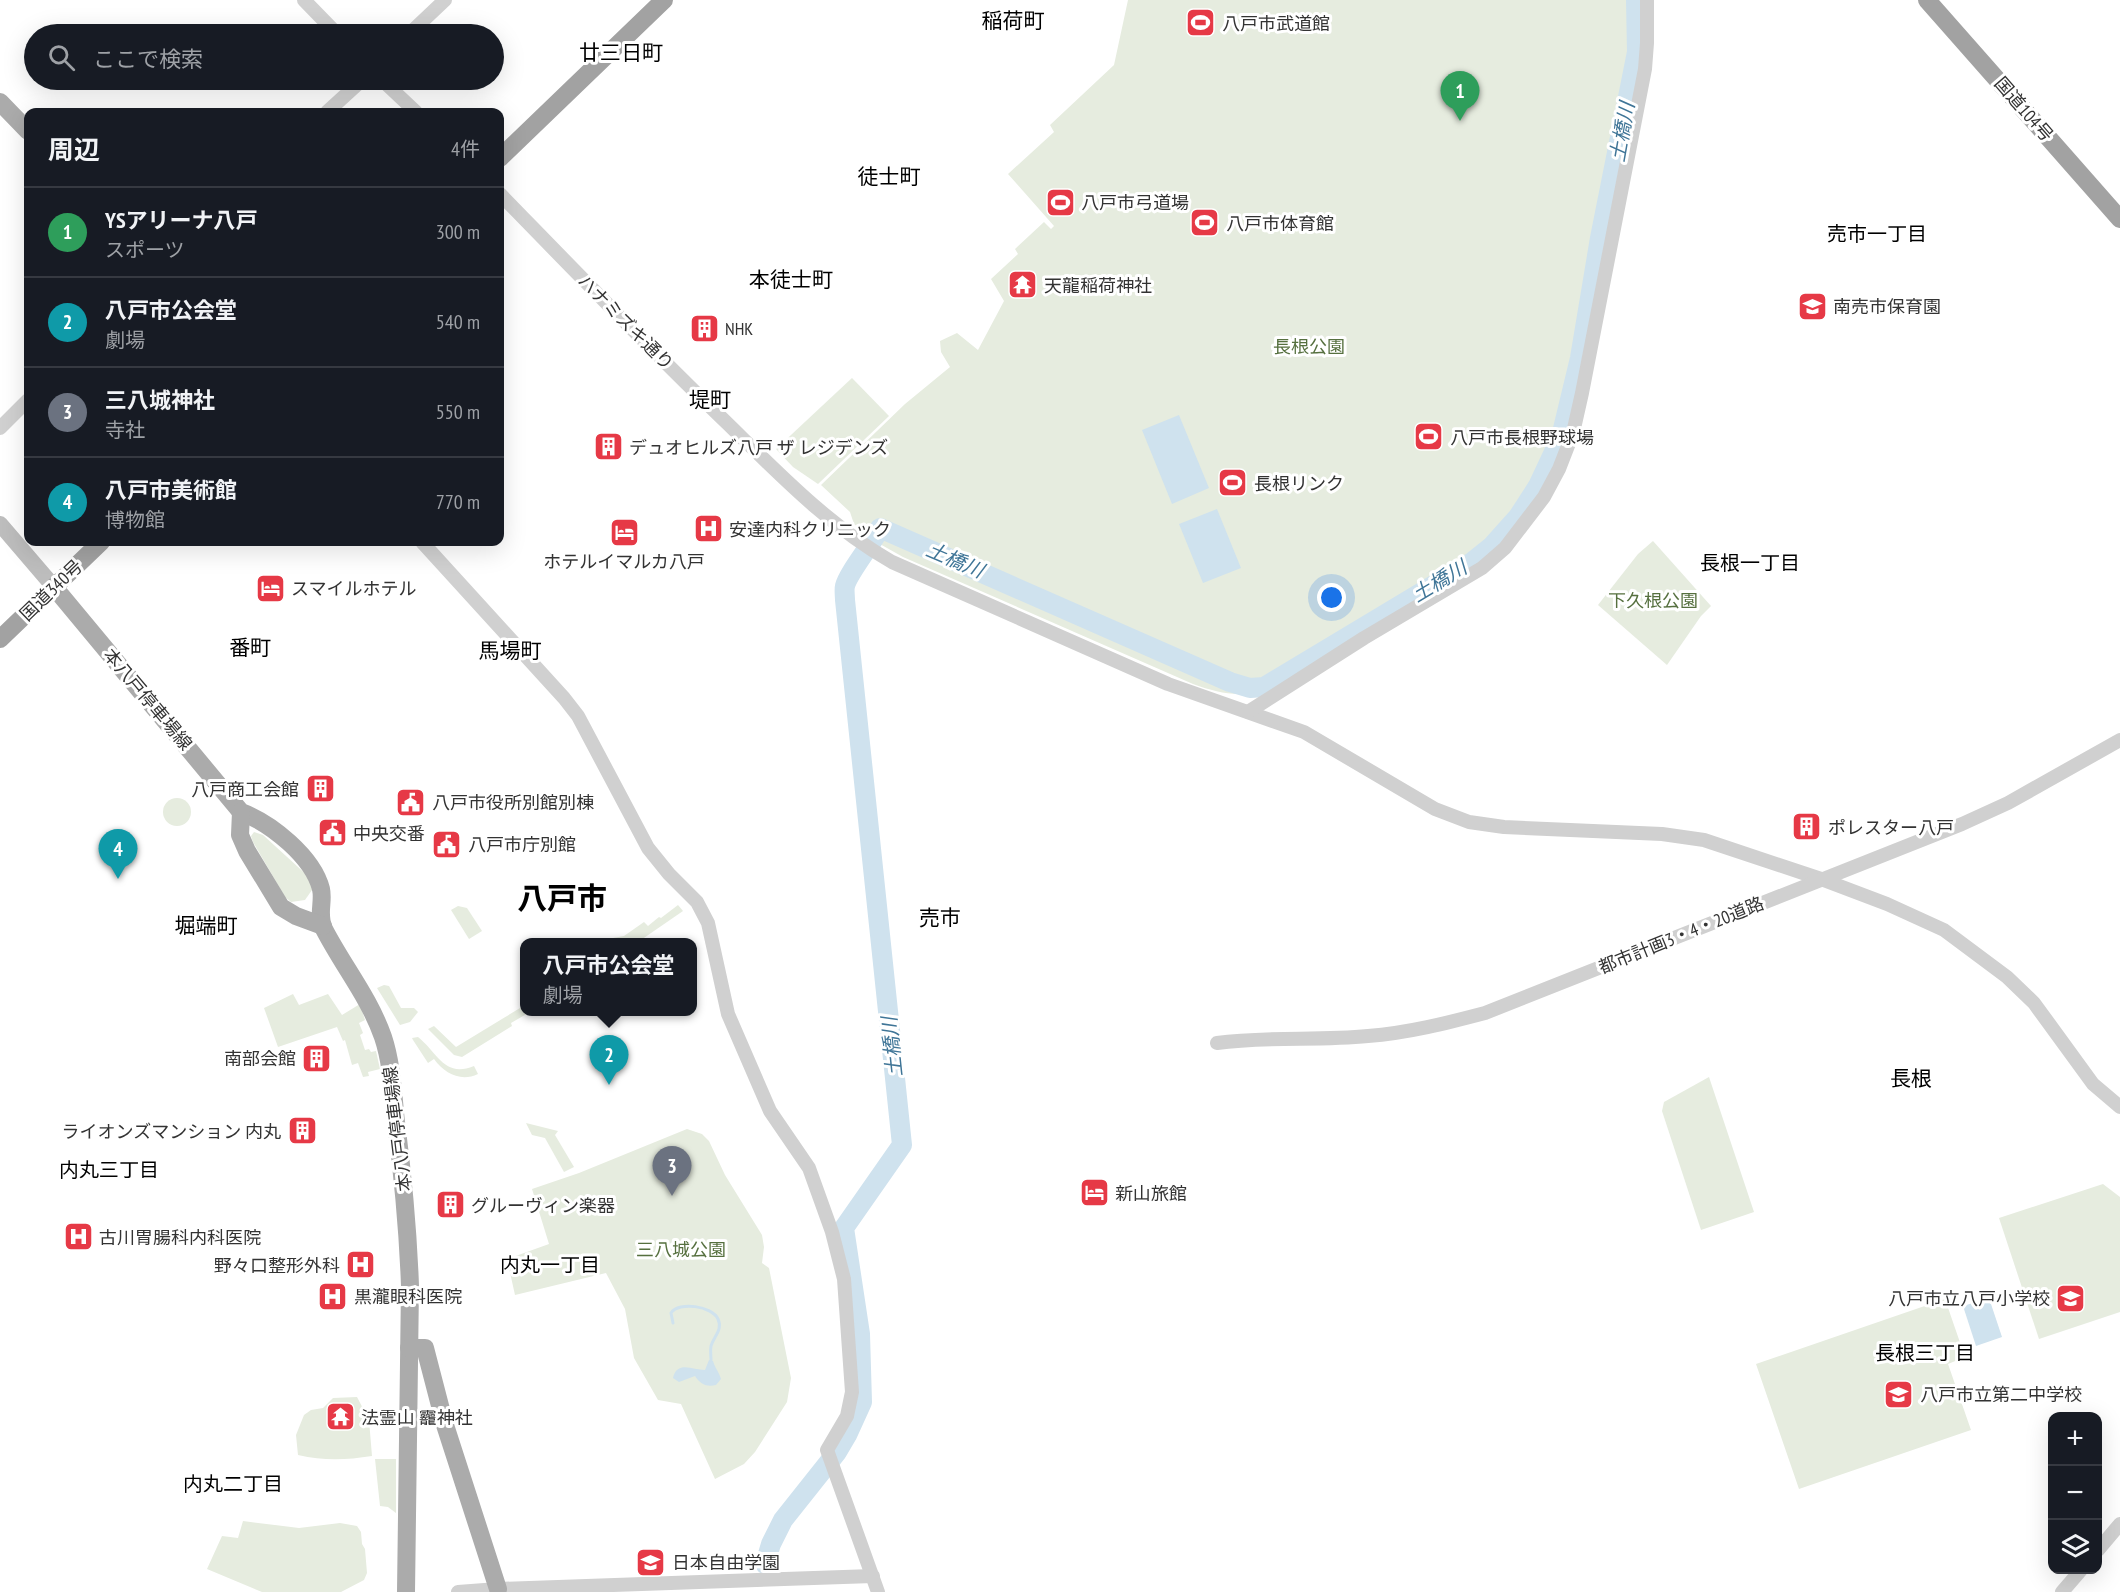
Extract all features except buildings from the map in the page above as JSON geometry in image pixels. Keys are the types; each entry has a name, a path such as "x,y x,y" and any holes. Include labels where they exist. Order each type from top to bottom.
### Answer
{"highway":[{"path":"504,154 664,0"},
{"name":"国道104号","path":"1927,0 2120,219"},
{"name":"国道340号","path":"0,639 97,546"}],"main road":[{"path":"0,102 24,127"},
{"path":"0,524 54,587"},
{"name":"本八戸停車場線","path":"54,587 241,812 268,826 291,845 314,870 321,892 320,908 323,926 369,1002 388,1056 408,1234 406,1592"},
{"path":"241,812 240,835 247,851 281,906 296,916 323,926"},
{"path":"409,1348 425,1348 445,1425 498,1589"}],"street":[{"path":"304,0 327,24"},
{"path":"420,24 445,0"},
{"path":"1248,711 1364,638 1482,568 1515,537 1544,497 1559,469 1573,433 1582,393 1645,69 1647,0"},
{"path":"331,108 351,90"},
{"path":"393,90 412,108"},
{"name":"ハナミズキ通り","path":"504,198 795,490 873,551 892,562 1168,684 1304,732 1435,809 1469,822 1504,827 1662,834 1704,840 1821,879 1887,904 1944,930 2007,977 2034,1003 2093,1084 2120,1107"},
{"path":"0,428 24,404"},
{"path":"426,546 578,716 648,848 669,874 697,902 708,923 728,1014 770,1111 809,1168 844,1279 852,1392 847,1416 827,1450 878,1592"},
{"name":"都市計画3・4・20道路","path":"1217,1043 1247,1038 1368,1037 1426,1028 1485,1013 1962,824 2008,803 2120,740"},
{"path":"2102,1544 2120,1524"},
{"path":"2062,1592 2077,1574"},
{"path":"458,1592 873,1576"}],"green space":[{"name":"長根公園","path":"1128,0 1639,0 1641,53 1604,242 1585,356 1568,423 1530,505 1510,530 1473,564 1269,689 1259,692 1231,694 1193,684 903,557 871,539 854,524 850,512 821,485 905,404 950,367 941,352 940,341 957,333 978,350 1004,301 991,279 1018,254 1015,249 1044,222 1051,229 1054,226 1008,174 1054,132 1050,125 1114,65"},
{"path":"852,378 889,416 818,484 793,467 776,449"},
{"name":"下久根公園","path":"1653,541 1711,606 1701,616 1667,665 1598,605 1638,554"},
{"path":"177,798 187,802 191,812 187,822 177,826 167,822 163,812 167,802"},
{"path":"254,832 263,835 309,877 312,890 305,900 291,902 285,897 253,842 251,836"},
{"path":"678,905 683,911 644,938 613,938 624,936 644,922 648,926 659,917 661,918"},
{"path":"458,906 467,908 482,931 469,939 451,910"},
{"path":"384,985 389,986 401,1008 414,1008 418,1012 410,1022 400,1025 377,988"},
{"path":"293,994 299,1005 328,994 342,1015 360,1004 365,1020 359,1023 363,1033 360,1035 365,1050 376,1051 380,1069 368,1072 369,1076 363,1077 358,1063 352,1065 345,1040 343,1041 337,1027 278,1047 264,1008"},
{"path":"520,1008 520,1016 523,1016 511,1023 512,1026 462,1057 454,1055 428,1029 434,1026 456,1047"},
{"path":"418,1037 448,1066 464,1069 474,1066 478,1074 460,1077 443,1069 434,1059 428,1063 412,1038"},
{"path":"1709,1077 1754,1212 1701,1230 1662,1111 1664,1102"},
{"path":"526,1123 558,1131 555,1135 574,1167 564,1172 545,1138 532,1135"},
{"name":"三八城公園","path":"687,1129 702,1134 709,1141 725,1175 762,1235 764,1247 762,1263 769,1268 791,1378 787,1402 755,1452 744,1464 715,1479 681,1404 658,1400 634,1358 625,1309 606,1273 515,1295 507,1259 549,1244 532,1189 579,1173"},
{"path":"2103,1184 2120,1197 2120,1312 2039,1339 1999,1218"},
{"path":"1945,1299 1965,1357 1948,1364 1971,1430 1799,1489 1756,1364"},
{"path":"357,1397 369,1420 372,1456 335,1459 298,1455 296,1435 304,1415 311,1410 323,1408 333,1398"},
{"path":"375,1459 396,1459 396,1513 388,1507 380,1506"},
{"path":"243,1521 299,1528 340,1523 357,1526 361,1532 365,1549 367,1573 364,1580 341,1592 262,1592 207,1569 222,1536 238,1538"}],"water":[{"path":"1179,415 1209,488 1172,504 1142,430"},
{"path":"1217,509 1241,568 1203,583 1179,524"},
{"path":"1989,1298 2002,1337 1976,1346 1963,1306"},
{"path":"709,1360 713,1361 721,1379 716,1385 704,1385 695,1376 679,1382 673,1378 678,1369 686,1367 705,1370"}],"waterway":[{"name":"土橋川","path":"765,1564 771,1544 783,1520 837,1452 862,1402 860,1334 844,1228 902,1145 845,600 847,580 880,528 1230,682 1250,688 1264,687 1472,562 1492,546 1518,517 1538,486 1561,437 1580,358 1600,238 1637,52 1636,0"},
{"path":"673,1323 671,1313 681,1307 703,1308 715,1315 719,1326 711,1346 711,1360"}],"place":[{"name":"八戸市武道館","path":"1201,23"},
{"name":"YSアリーナ八戸","path":"1460,121"},
{"name":"八戸市弓道場","path":"1060,202"},
{"name":"八戸市体育館","path":"1205,223"},
{"name":"天龍稲荷神社","path":"1023,285"},
{"name":"南売市保育園","path":"1812,306"},
{"name":"NHK","path":"704,328"},
{"name":"八戸市長根野球場","path":"1429,437"},
{"name":"デュオヒルズ八戸 ザ レジデンズ","path":"608,447"},
{"name":"長根リンク","path":"1233,483"},
{"name":"安達内科クリニック","path":"708,529"},
{"name":"ホテルイマルカ八戸","path":"624,532"},
{"name":"スマイルホテル","path":"270,588"},
{"name":"八戸商工会館","path":"320,789"},
{"name":"八戸市役所別館別棟","path":"411,802"},
{"name":"ポレスター八戸","path":"1807,827"},
{"name":"中央交番","path":"332,833"},
{"name":"八戸市庁別館","path":"447,844"},
{"name":"八戸市美術館","path":"118,879"},
{"name":"南部会館","path":"317,1058"},
{"name":"八戸市公会堂","path":"609,1085"},
{"name":"ライオンズマンション 内丸","path":"302,1131"},
{"name":"新山旅館","path":"1094,1193"},
{"name":"三八城神社","path":"672,1196"},
{"name":"グルーヴィン楽器","path":"450,1205"},
{"name":"古川胃腸科内科医院","path":"78,1237"},
{"name":"野々口整形外科","path":"361,1265"},
{"name":"黒瀧眼科医院","path":"333,1296"},
{"name":"八戸市立八戸小学校","path":"2071,1298"},
{"name":"八戸市立第二中学校","path":"1899,1394"},
{"name":"法霊山 龗神社","path":"340,1417"},
{"name":"日本自由学園","path":"651,1562"}],"district":[{"name":"稲荷町","path":"1013,20"},
{"name":"廿三日町","path":"621,52"},
{"name":"徒士町","path":"889,176"},
{"name":"売市一丁目","path":"1877,234"},
{"name":"本徒士町","path":"791,279"},
{"name":"堤町","path":"710,399"},
{"name":"長根一丁目","path":"1750,563"},
{"name":"番町","path":"250,647"},
{"name":"馬場町","path":"510,650"},
{"name":"八戸市","path":"562,897"},
{"name":"売市","path":"940,917"},
{"name":"堀端町","path":"206,925"},
{"name":"長根","path":"1911,1078"},
{"name":"内丸三丁目","path":"109,1170"},
{"name":"内丸一丁目","path":"550,1265"},
{"name":"長根三丁目","path":"1925,1353"},
{"name":"内丸二丁目","path":"233,1484"}]}
